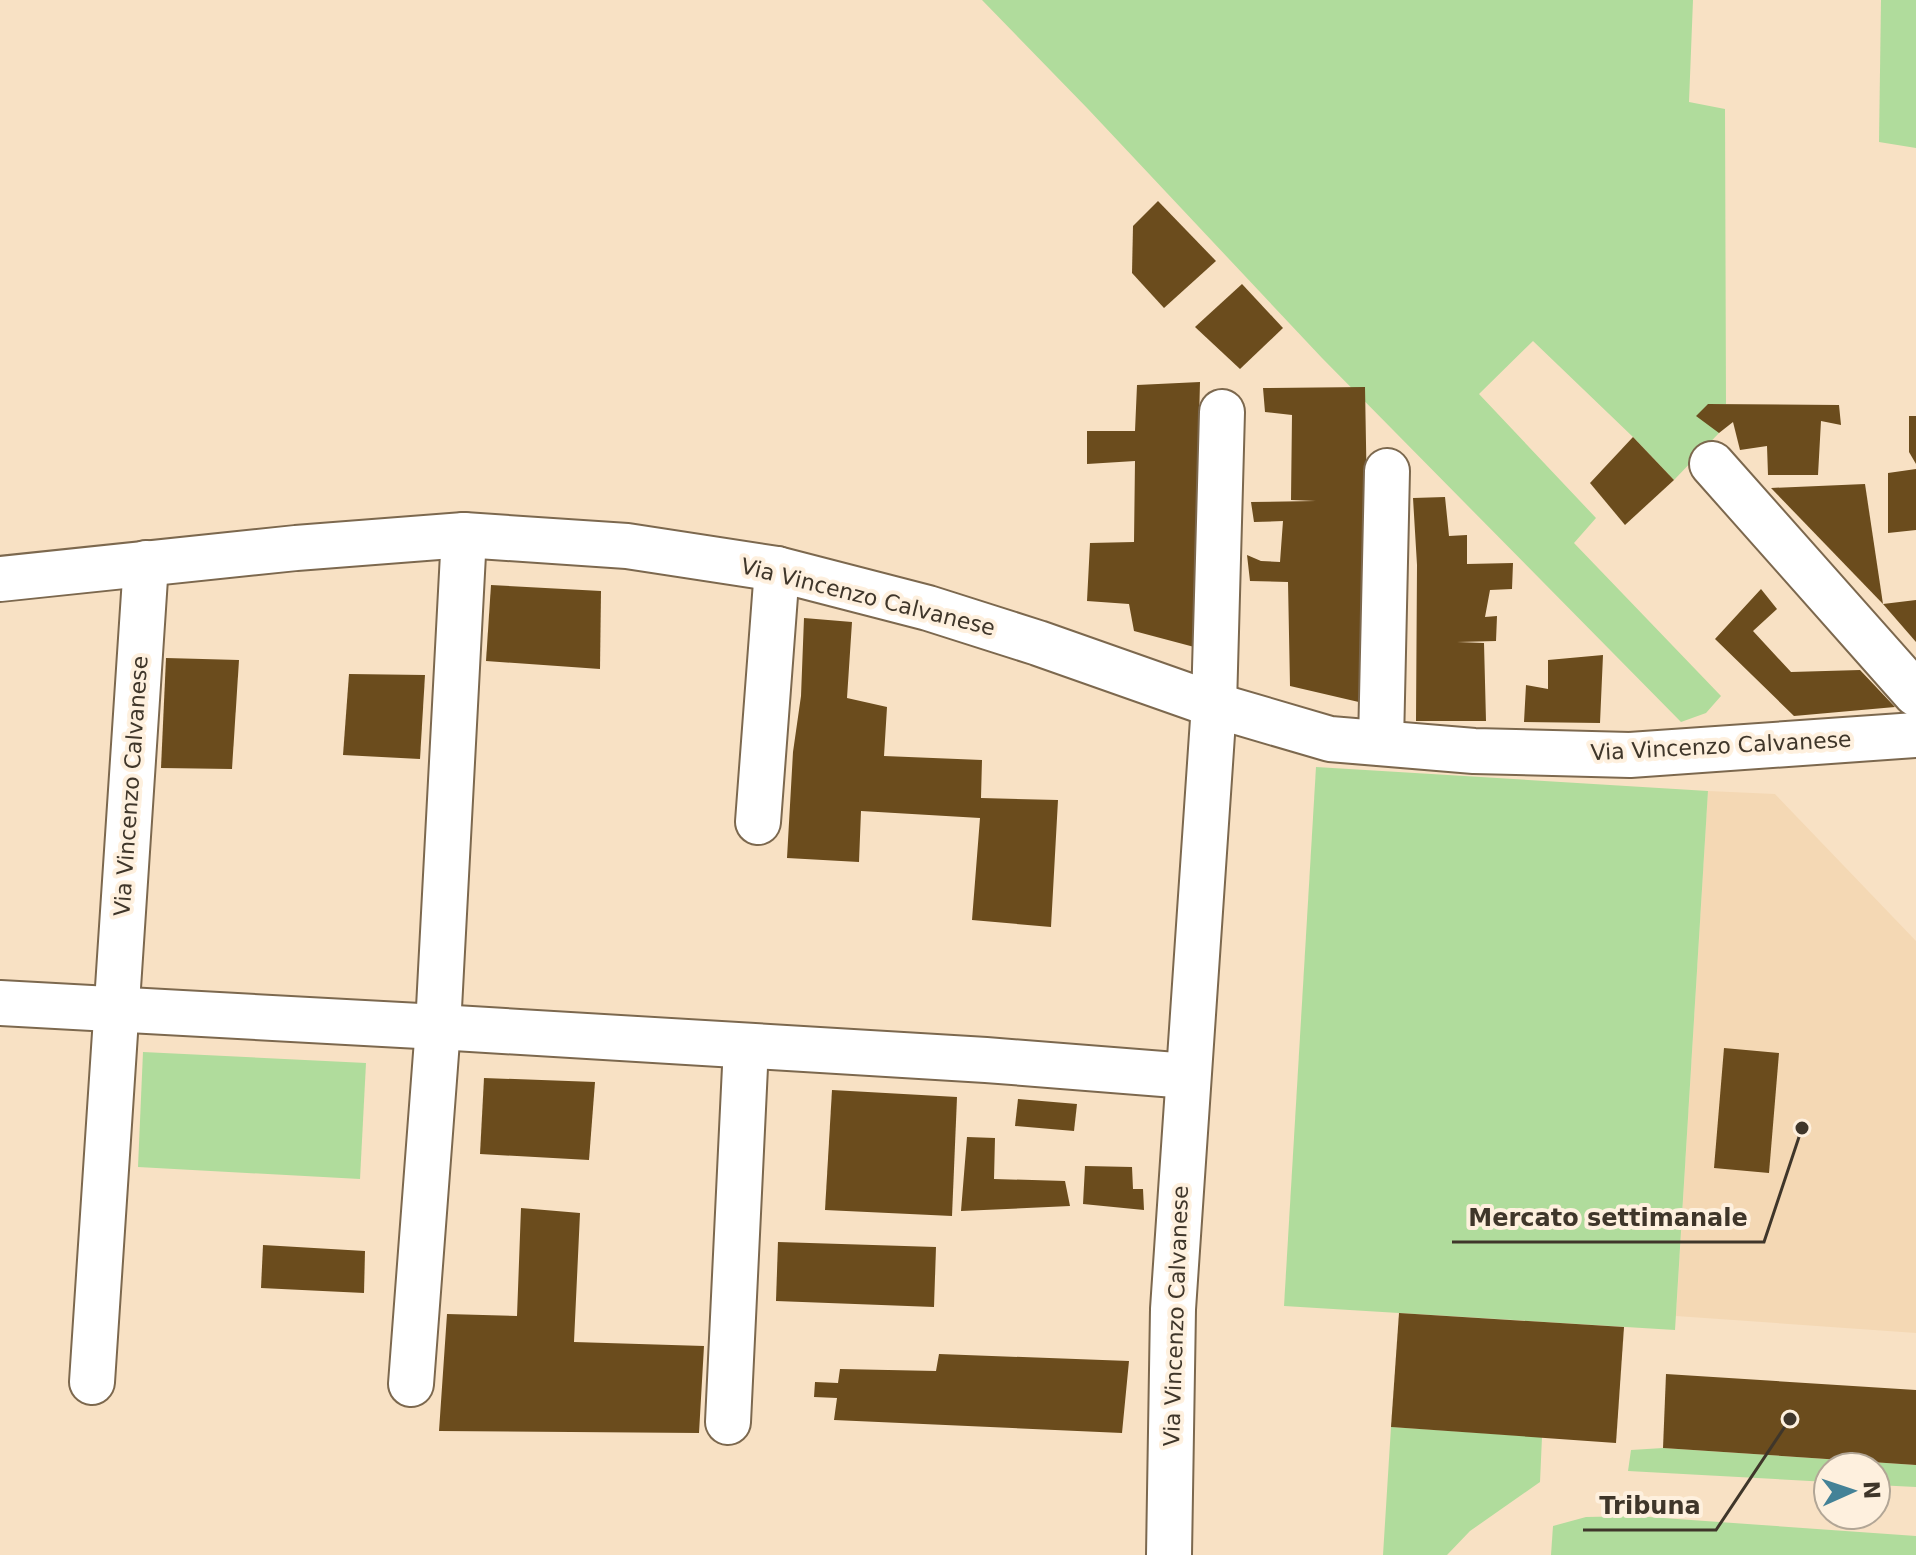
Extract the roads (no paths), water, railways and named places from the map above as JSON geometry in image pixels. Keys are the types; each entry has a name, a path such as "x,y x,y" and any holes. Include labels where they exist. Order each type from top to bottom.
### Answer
{"street":[{"name":"Via Vincenzo Calvanese","path":"1169,1555 1173,1309 1214,705 1222,412"},
{"path":"1712,464 1916,694"},
{"path":"1381,743 1387,471"},
{"name":"Via Vincenzo Calvanese","path":"0,579 296,548 464,535 627,546 777,569 955,617 1214,705 1330,739 1474,751 1630,755 1916,735"},
{"path":"411,1384 438,1027 464,535"},
{"name":"Via Vincenzo Calvanese","path":"92,1382 146,563"},
{"path":"758,822 777,569"},
{"path":"0,1003 986,1060 1188,1076"},
{"path":"728,1422 746,1046"}],"place":[{"name":"Mercato settimanale","path":"1802,1128"},
{"name":"Tribuna","path":"1790,1419"}]}
